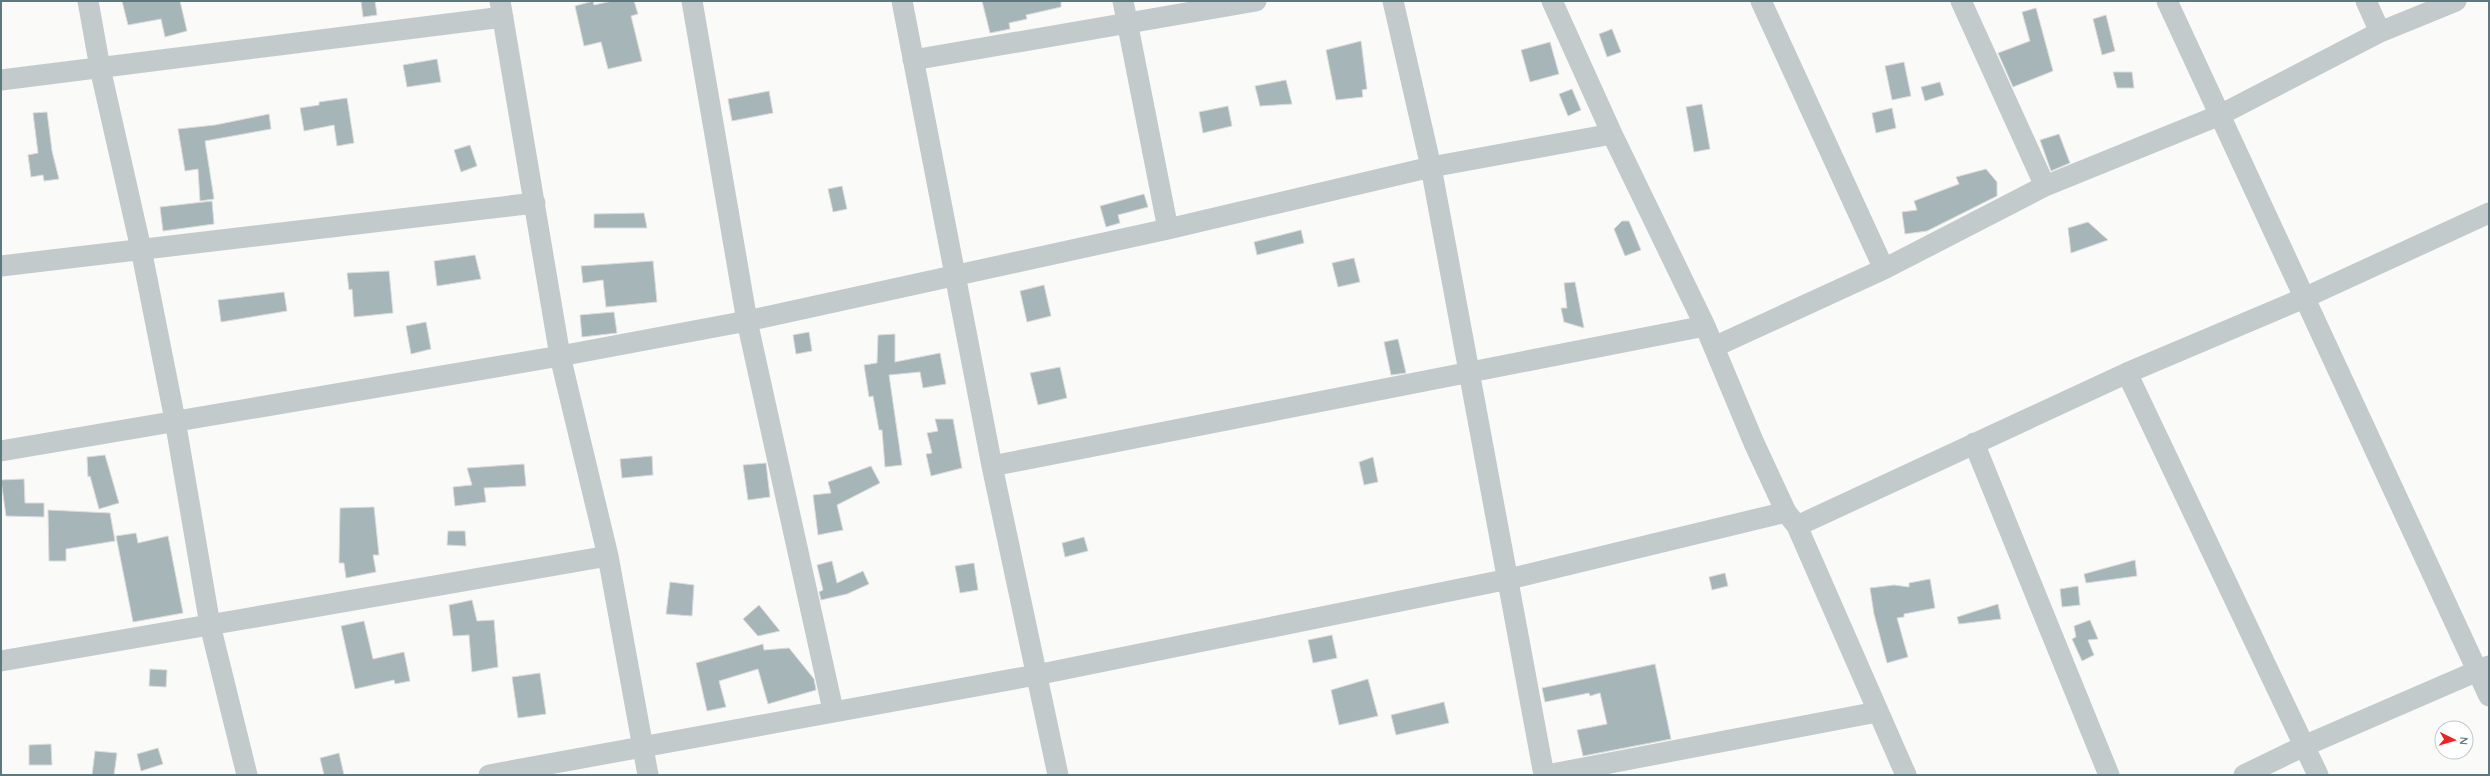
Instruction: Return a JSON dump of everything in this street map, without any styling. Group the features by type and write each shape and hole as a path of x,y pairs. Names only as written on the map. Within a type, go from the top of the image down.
{"street":[{"path":"88,1 100,68 141,249 175,420 210,625 247,775"},
{"path":"692,1 747,321 833,710"},
{"path":"902,1 992,466 1058,775"},
{"path":"1123,1 1168,229"},
{"path":"913,60 1256,1"},
{"path":"1393,1 1431,167 1545,775 1877,712"},
{"path":"1552,1 1612,134 1706,326 1754,443 1792,519 1906,775"},
{"path":"1761,1 1884,269"},
{"path":"1961,1 2045,186"},
{"path":"2167,1 2304,298 2483,669 2489,696"},
{"path":"2366,1 2380,32"},
{"path":"1714,347 1884,269 2045,186 2220,115 2380,32 2456,1"},
{"path":"1,80 100,68 502,9 560,356 608,556 648,775"},
{"path":"1,451 175,420 560,356 747,321 1168,229 1431,167 1612,134"},
{"path":"1,266 535,202"},
{"path":"489,775 833,710 1036,675 1509,580 1792,519 1974,443 2127,373 2304,298 2489,213"},
{"path":"992,466 1706,326"},
{"path":"2127,373 2318,775"},
{"path":"1974,443 2109,775"},
{"path":"1,661 608,556"},
{"path":"2244,775 2304,746 2483,669"}],"building":[{"path":"122,1 180,1 187,31 165,37 161,19 128,25"},
{"path":"361,1 375,1 377,15 363,17"},
{"path":"593,1 594,5 612,1 634,1 638,14 631,16 642,61 608,69 601,42 584,46 575,6"},
{"path":"982,1 1061,1 1061,7 1026,15 1027,19 1009,23 1010,29 990,33"},
{"path":"2036,8 2053,71 2013,87 1998,53 2030,41 2022,12"},
{"path":"2106,15 2115,51 2102,55 2093,19"},
{"path":"1612,29 1621,52 1607,57 1599,34"},
{"path":"1361,41 1367,89 1362,90 1363,97 1336,100 1326,50"},
{"path":"1550,42 1559,74 1530,82 1521,50"},
{"path":"437,59 441,82 407,87 403,65"},
{"path":"1904,62 1911,96 1892,100 1885,66"},
{"path":"2113,72 2132,72 2134,88 2117,88"},
{"path":"1286,80 1292,104 1260,106 1255,86"},
{"path":"1940,82 1944,95 1925,101 1921,87"},
{"path":"1572,89 1581,110 1568,116 1559,94"},
{"path":"769,91 773,113 732,121 728,99"},
{"path":"347,98 354,143 337,146 334,125 304,131 300,108 319,105 319,102"},
{"path":"1702,104 1710,149 1694,152 1686,107"},
{"path":"1228,106 1232,126 1203,133 1199,112"},
{"path":"1892,108 1896,128 1876,133 1872,113"},
{"path":"47,112 52,151 59,179 44,181 43,175 31,177 28,155 38,153 33,113"},
{"path":"269,114 271,129 205,141 214,199 200,201 198,169 185,171 178,129 215,125"},
{"path":"2059,134 2070,163 2051,171 2040,140"},
{"path":"470,145 477,166 461,172 454,150"},
{"path":"1986,169 1997,182 1997,196 1927,231 1905,234 1902,212 1917,210 1914,201 1959,184 1956,177"},
{"path":"842,186 847,209 833,212 828,189"},
{"path":"1144,194 1148,207 1118,215 1120,223 1106,227 1100,206"},
{"path":"212,201 214,224 163,231 160,207"},
{"path":"644,213 647,228 594,228 594,214"},
{"path":"1622,221 1629,221 1641,250 1625,256 1614,229"},
{"path":"2088,222 2108,240 2071,253 2068,228"},
{"path":"1301,230 1304,243 1257,255 1254,242"},
{"path":"475,255 481,279 437,286 434,261"},
{"path":"1354,258 1360,282 1338,287 1332,263"},
{"path":"653,261 657,302 606,307 603,280 583,283 581,266"},
{"path":"389,271 393,313 354,317 352,289 349,290 347,273"},
{"path":"1575,282 1584,328 1564,322 1561,308 1567,308 1564,283"},
{"path":"1044,285 1051,316 1027,322 1020,291"},
{"path":"284,292 287,311 221,322 218,300"},
{"path":"614,312 617,333 582,337 580,315"},
{"path":"426,322 431,349 411,354 406,326"},
{"path":"809,332 812,351 796,354 793,335"},
{"path":"895,334 895,362 940,353 946,384 923,388 920,372 889,375 902,465 885,467 882,430 879,430 873,396 869,397 864,365 877,363 878,335"},
{"path":"1398,339 1406,373 1391,375 1384,342"},
{"path":"1060,367 1067,398 1038,405 1030,373"},
{"path":"935,419 953,419 962,468 931,476 926,454 932,453 927,433 938,431"},
{"path":"105,455 119,503 99,509 90,476 88,477 87,457"},
{"path":"652,456 653,475 622,478 620,459"},
{"path":"1373,457 1378,482 1364,485 1359,462"},
{"path":"766,463 770,497 748,500 743,465"},
{"path":"524,464 526,486 484,488 486,502 455,506 453,487 472,485 467,468"},
{"path":"871,466 880,483 837,505 843,530 818,535 813,495 831,493 828,482"},
{"path":"24,479 25,503 44,503 44,517 6,516 1,480"},
{"path":"374,507 379,555 373,555 376,572 346,578 344,563 339,563 340,508"},
{"path":"48,510 110,513 115,541 66,549 66,561 49,561"},
{"path":"448,531 465,531 466,546 447,545"},
{"path":"136,533 138,543 168,536 183,613 133,622 116,536"},
{"path":"1084,537 1088,551 1065,557 1062,543"},
{"path":"2135,560 2137,576 2086,583 2084,574"},
{"path":"832,561 837,583 863,571 869,584 847,594 821,600 819,592 823,590 817,565"},
{"path":"974,563 978,590 960,593 955,566"},
{"path":"1725,573 1728,586 1712,590 1709,577"},
{"path":"1930,579 1935,608 1904,614 1904,617 1897,618 1908,657 1887,663 1874,614 1870,588 1894,585 1909,587 1909,583"},
{"path":"670,582 694,585 692,616 666,614"},
{"path":"2078,586 2080,605 2062,607 2060,589"},
{"path":"472,600 477,621 494,620 498,667 472,672 469,635 453,636 449,605"},
{"path":"1998,604 2001,619 1959,624 1957,617"},
{"path":"759,605 780,631 758,636 743,619"},
{"path":"2090,620 2098,639 2088,640 2094,655 2082,661 2072,639 2076,637 2074,626"},
{"path":"364,621 373,659 404,652 410,681 395,684 394,680 355,689 341,626"},
{"path":"1332,635 1337,658 1313,663 1308,640"},
{"path":"763,644 764,650 789,648 814,679 816,690 768,704 758,669 719,681 726,707 707,711 696,663"},
{"path":"1655,664 1671,739 1583,756 1577,730 1607,724 1600,693 1590,696 1589,693 1545,702 1542,688"},
{"path":"150,669 167,670 166,687 149,686"},
{"path":"540,673 546,714 518,718 512,677"},
{"path":"1368,679 1378,716 1339,725 1331,690"},
{"path":"1444,702 1449,723 1396,735 1391,715"},
{"path":"51,744 52,765 29,765 29,745"},
{"path":"158,748 163,764 141,771 137,754"},
{"path":"95,751 117,753 114,775 92,775"},
{"path":"339,753 344,775 324,775 320,758"}]}
